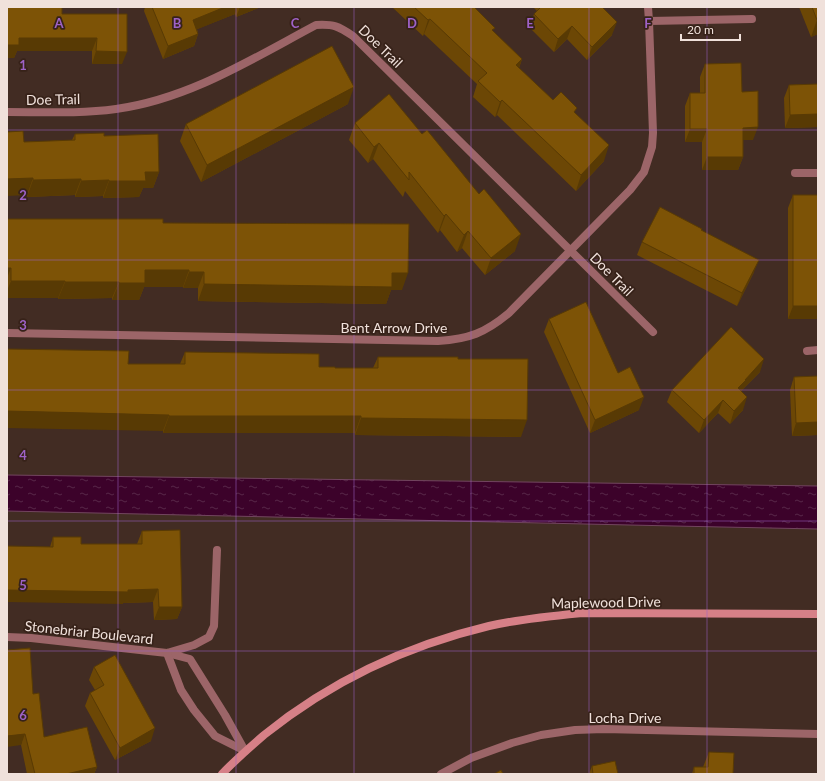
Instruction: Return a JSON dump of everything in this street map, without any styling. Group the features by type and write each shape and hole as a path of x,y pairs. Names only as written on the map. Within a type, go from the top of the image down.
{"street":[{"name":"Bent Arrow Drive","path":"7,333 430,341 454,340 469,337 484,331 497,323 509,312 630,190 644,172 652,147 653,134 648,7"},
{"path":"649,21 752,19"},
{"name":"Doe Trail","path":"7,112 71,113 116,109 147,103 176,95 218,77 316,25 330,24 342,28 353,36 652,332"},
{"path":"795,173 818,173"},
{"path":"807,351 818,350"},
{"path":"167,652 194,645 209,637 214,626 217,550"},
{"name":"Maplewood Drive","path":"222,774 245,752 287,717 334,687 377,664 436,640 490,626 545,616 582,613 818,614"},
{"name":"Stonebriar Boulevard","path":"7,637 31,638 167,652 190,659 225,715 245,752"},
{"name":"Stonebriar Boulevard","path":"167,652 182,690 194,710 215,736 245,752"},
{"name":"Locha Drive","path":"441,774 471,758 512,743 541,735 575,730 604,729 818,734"}],"water":[{"path":"7,475 818,486 818,529 7,511"}],"building":[{"path":"7,7 62,7 62,14 127,14 127,52 96,51 97,38 19,38 19,45 7,45"},
{"path":"152,7 225,7 193,20 198,34 168,46"},
{"path":"414,7 474,7 495,28 492,30 522,59 516,65 553,100 561,92 577,108 574,112 609,145 581,175 502,100 500,102 478,81 487,73 430,19 428,20"},
{"path":"541,7 602,7 617,22 592,47 572,26 558,39 534,14"},
{"path":"812,7 818,7 818,20 817,20"},
{"path":"332,46 354,87 207,165 186,124"},
{"path":"741,63 742,92 758,91 758,127 743,128 743,157 707,157 707,129 690,129 690,93 705,93 705,64"},
{"path":"818,84 818,114 790,115 789,85"},
{"path":"389,94 422,134 427,130 479,194 484,189 521,234 491,258 468,231 464,235 446,214 444,216 409,172 409,180 379,143 374,147 355,123"},
{"path":"23,131 24,142 75,140 75,134 104,133 104,136 158,134 159,172 145,172 146,181 81,181 81,179 33,180 33,178 7,179 7,132"},
{"path":"793,195 818,195 818,306 793,306"},
{"path":"660,207 759,260 742,293 642,242"},
{"path":"7,219 163,219 163,223 409,224 408,273 392,273 392,287 204,284 204,272 189,272 189,270 145,270 145,283 11,281 11,268 7,268"},
{"path":"586,302 618,373 630,367 644,397 595,420 549,319"},
{"path":"731,327 764,359 738,388 747,397 734,411 723,400 704,420 672,390"},
{"path":"7,349 129,351 128,364 185,364 185,352 319,354 319,367 335,368 378,368 378,357 528,359 527,420 361,418 361,416 169,416 7,411"},
{"path":"818,376 818,422 796,423 794,377"},
{"path":"180,530 182,607 159,607 158,589 128,590 128,592 7,590 7,546 53,547 53,537 81,537 81,544 142,544 142,531"},
{"path":"30,648 33,694 39,693 44,737 87,727 97,767 66,774 35,774 25,734 7,736 7,650"},
{"path":"115,655 155,728 120,748 90,693 104,685 94,667"},
{"path":"709,752 734,753 733,774 694,774 694,767 708,767"},
{"path":"615,761 618,774 593,774 592,766"},
{"path":"501,770 503,774 494,774"}]}
